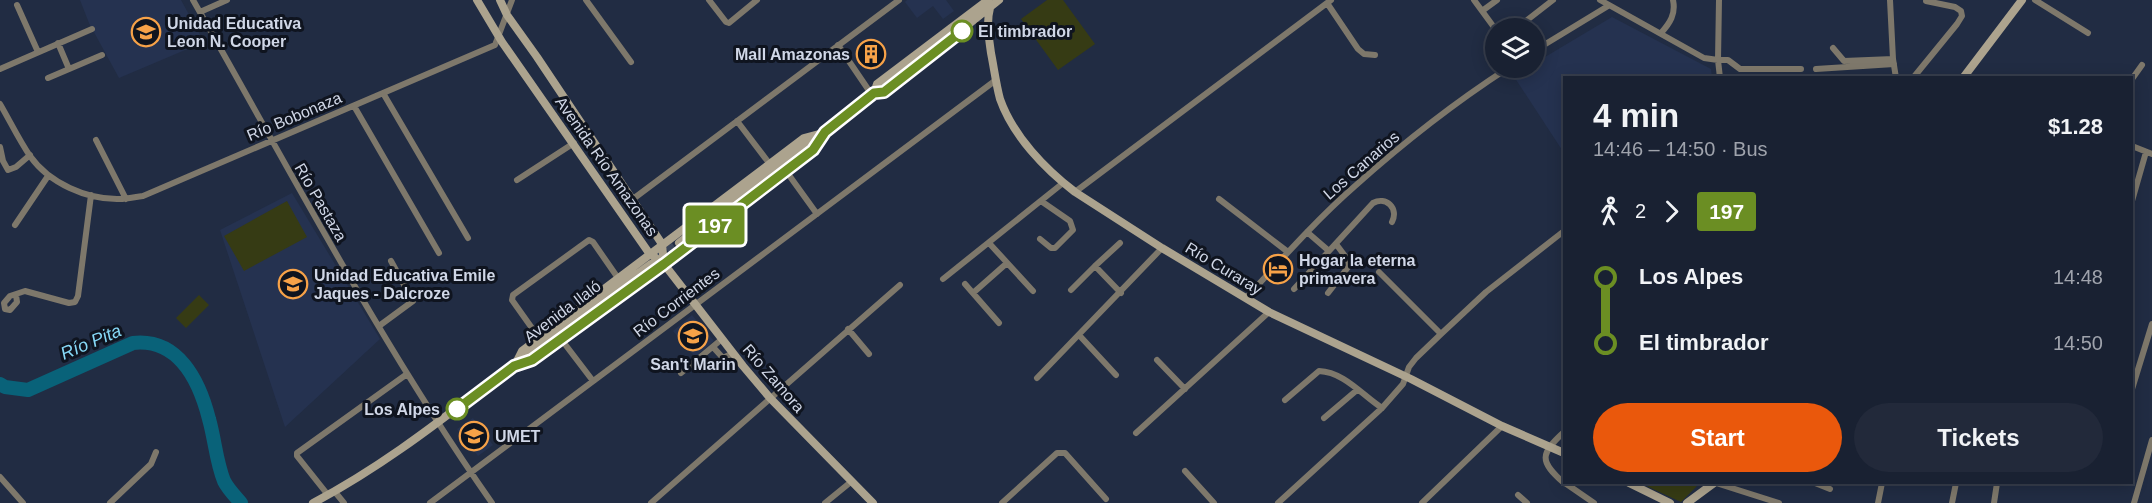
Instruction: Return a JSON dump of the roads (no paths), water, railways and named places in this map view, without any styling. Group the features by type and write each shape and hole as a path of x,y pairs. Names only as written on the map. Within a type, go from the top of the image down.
{"street":[{"name":"Río Pastaza","path":"194,0 270,140 407,374 437,423 492,503"},
{"path":"200,12 227,0"},
{"name":"Avenida Río Amazonas","path":"477,0 499,37 649,253 664,264"},
{"name":"Avenida Río Amazonas","path":"500,0 507,15 662,244 664,264"},
{"path":"499,37 512,0"},
{"path":"586,0 631,62"},
{"path":"709,0 729,23 758,0"},
{"path":"633,199 898,0"},
{"path":"679,243 873,94 884,92 990,2 999,0"},
{"path":"1474,0 1487,18"},
{"path":"1482,11 1497,0"},
{"path":"1530,18 1553,0"},
{"path":"1600,0 1704,58 1728,60 1740,69 1801,69"},
{"path":"1661,33 1673,15 1675,9 1673,0"},
{"path":"1719,0 1720,76"},
{"path":"1890,0 1896,76"},
{"path":"1965,76 2022,0"},
{"path":"2035,0 2088,33"},
{"name":"Río Curaray","path":"990,2 987,17 988,32 1000,99 1011,123 1032,151 1063,183 1162,248 1269,312 1405,376 1502,426 1563,453"},
{"path":"1075,192 1329,2 1358,49 1364,54 1375,55"},
{"path":"1915,76 1962,16 1961,11 1955,7 1926,2"},
{"path":"17,5 38,52"},
{"path":"1545,44 1608,6"},
{"path":"0,69 92,29"},
{"name":"Río Bobonaza","path":"48,176 91,195 119,200 143,196 495,45 499,37"},
{"path":"58,43 69,69"},
{"path":"838,45 873,94"},
{"path":"1833,48 1844,61 1893,61"},
{"path":"48,78 102,55"},
{"path":"1816,69 1893,61"},
{"path":"2133,78 2142,65"},
{"name":"Los Canarios","path":"1246,298 1307,232 1355,186 1424,128 1493,78"},
{"name":"Río Corrientes","path":"430,503 996,80"},
{"path":"383,93 468,238"},
{"path":"0,104 30,155 48,176 15,225"},
{"path":"354,106 439,253"},
{"path":"737,121 770,163"},
{"path":"514,366 522,351 649,253 804,138 825,132"},
{"path":"514,366 532,360 664,264 813,150 825,132"},
{"path":"96,140 126,199"},
{"path":"517,180 574,142"},
{"path":"2133,146 2149,153 2133,198"},
{"path":"0,147 8,170 16,167 30,155"},
{"path":"786,171 817,213"},
{"path":"943,279 1063,183"},
{"path":"16,295 25,291 69,303 75,302 78,296 91,195"},
{"path":"1219,199 1288,252"},
{"path":"1294,289 1372,203 1384,200 1389,204 1394,211 1392,222"},
{"path":"1040,239 1052,248 1056,248 1073,230 1070,221 1041,201"},
{"path":"1307,232 1329,251"},
{"path":"1278,503 1382,408 1403,384 1416,358 1485,292 1563,232"},
{"path":"539,338 512,298 530,282 589,240 593,242 618,278"},
{"path":"989,243 1033,291"},
{"path":"1071,290 1120,243"},
{"path":"1328,293 1349,266 1348,260 1336,244"},
{"path":"1037,378 1162,248"},
{"path":"379,326 413,301 391,261"},
{"path":"973,292 1007,262"},
{"name":"Avenida Ilaló","path":"313,503 331,494 437,423 651,264"},
{"name":"Río Zamora","path":"664,264 770,398 873,503"},
{"path":"1095,266 1120,293"},
{"path":"1379,272 1441,334"},
{"path":"965,284 999,323"},
{"path":"651,503 900,285"},
{"path":"1136,433 1269,312"},
{"path":"2133,385 2152,324"},
{"path":"848,329 869,354"},
{"path":"1079,335 1116,375"},
{"path":"561,339 593,381"},
{"path":"681,373 722,339"},
{"path":"712,347 723,358 733,353"},
{"path":"1157,360 1185,388"},
{"path":"1286,400 1319,371 1338,375 1382,408"},
{"path":"344,503 331,494 297,456 297,453 407,374"},
{"path":"1324,418 1358,390"},
{"path":"1422,503 1502,426"},
{"path":"1563,433 1549,446 1546,457 1546,463 1563,481"},
{"path":"2134,503 2152,440"},
{"path":"110,503 151,464 156,452"},
{"path":"1002,503 1057,453 1061,452 1065,453 1106,499"},
{"path":"1185,471 1214,503"},
{"path":"0,477 23,503"},
{"path":"825,503 852,481"},
{"path":"1566,484 1594,503"},
{"path":"1631,484 1670,503"},
{"path":"1687,503 1714,484"},
{"path":"1718,484 1779,503"},
{"path":"1818,484 1830,489"},
{"path":"1878,503 1882,484"},
{"path":"1952,503 1956,484"},
{"path":"1994,503 1997,484"},
{"path":"1518,495 1527,503"}],"waterway":[{"name":"Río Pita","path":"0,384 5,387 28,390 133,343 149,343 162,347 184,364 192,376 205,404 224,481 241,503"}],"tunnel":[{"path":"658,258 679,243"}],"place":[{"name":"El timbrador","path":"962,31"},
{"name":"Unidad Educativa Leon N. Cooper","path":"146,32"},
{"name":"Mall Amazonas","path":"871,54"},
{"name":"Hogar la eterna primavera","path":"1278,269"},
{"name":"Unidad Educativa Emile Jaques - Dalcroze","path":"293,284"},
{"name":"San't Marin","path":"693,336"},
{"name":"Los Alpes","path":"457,409"},
{"name":"UMET","path":"474,436"}]}
